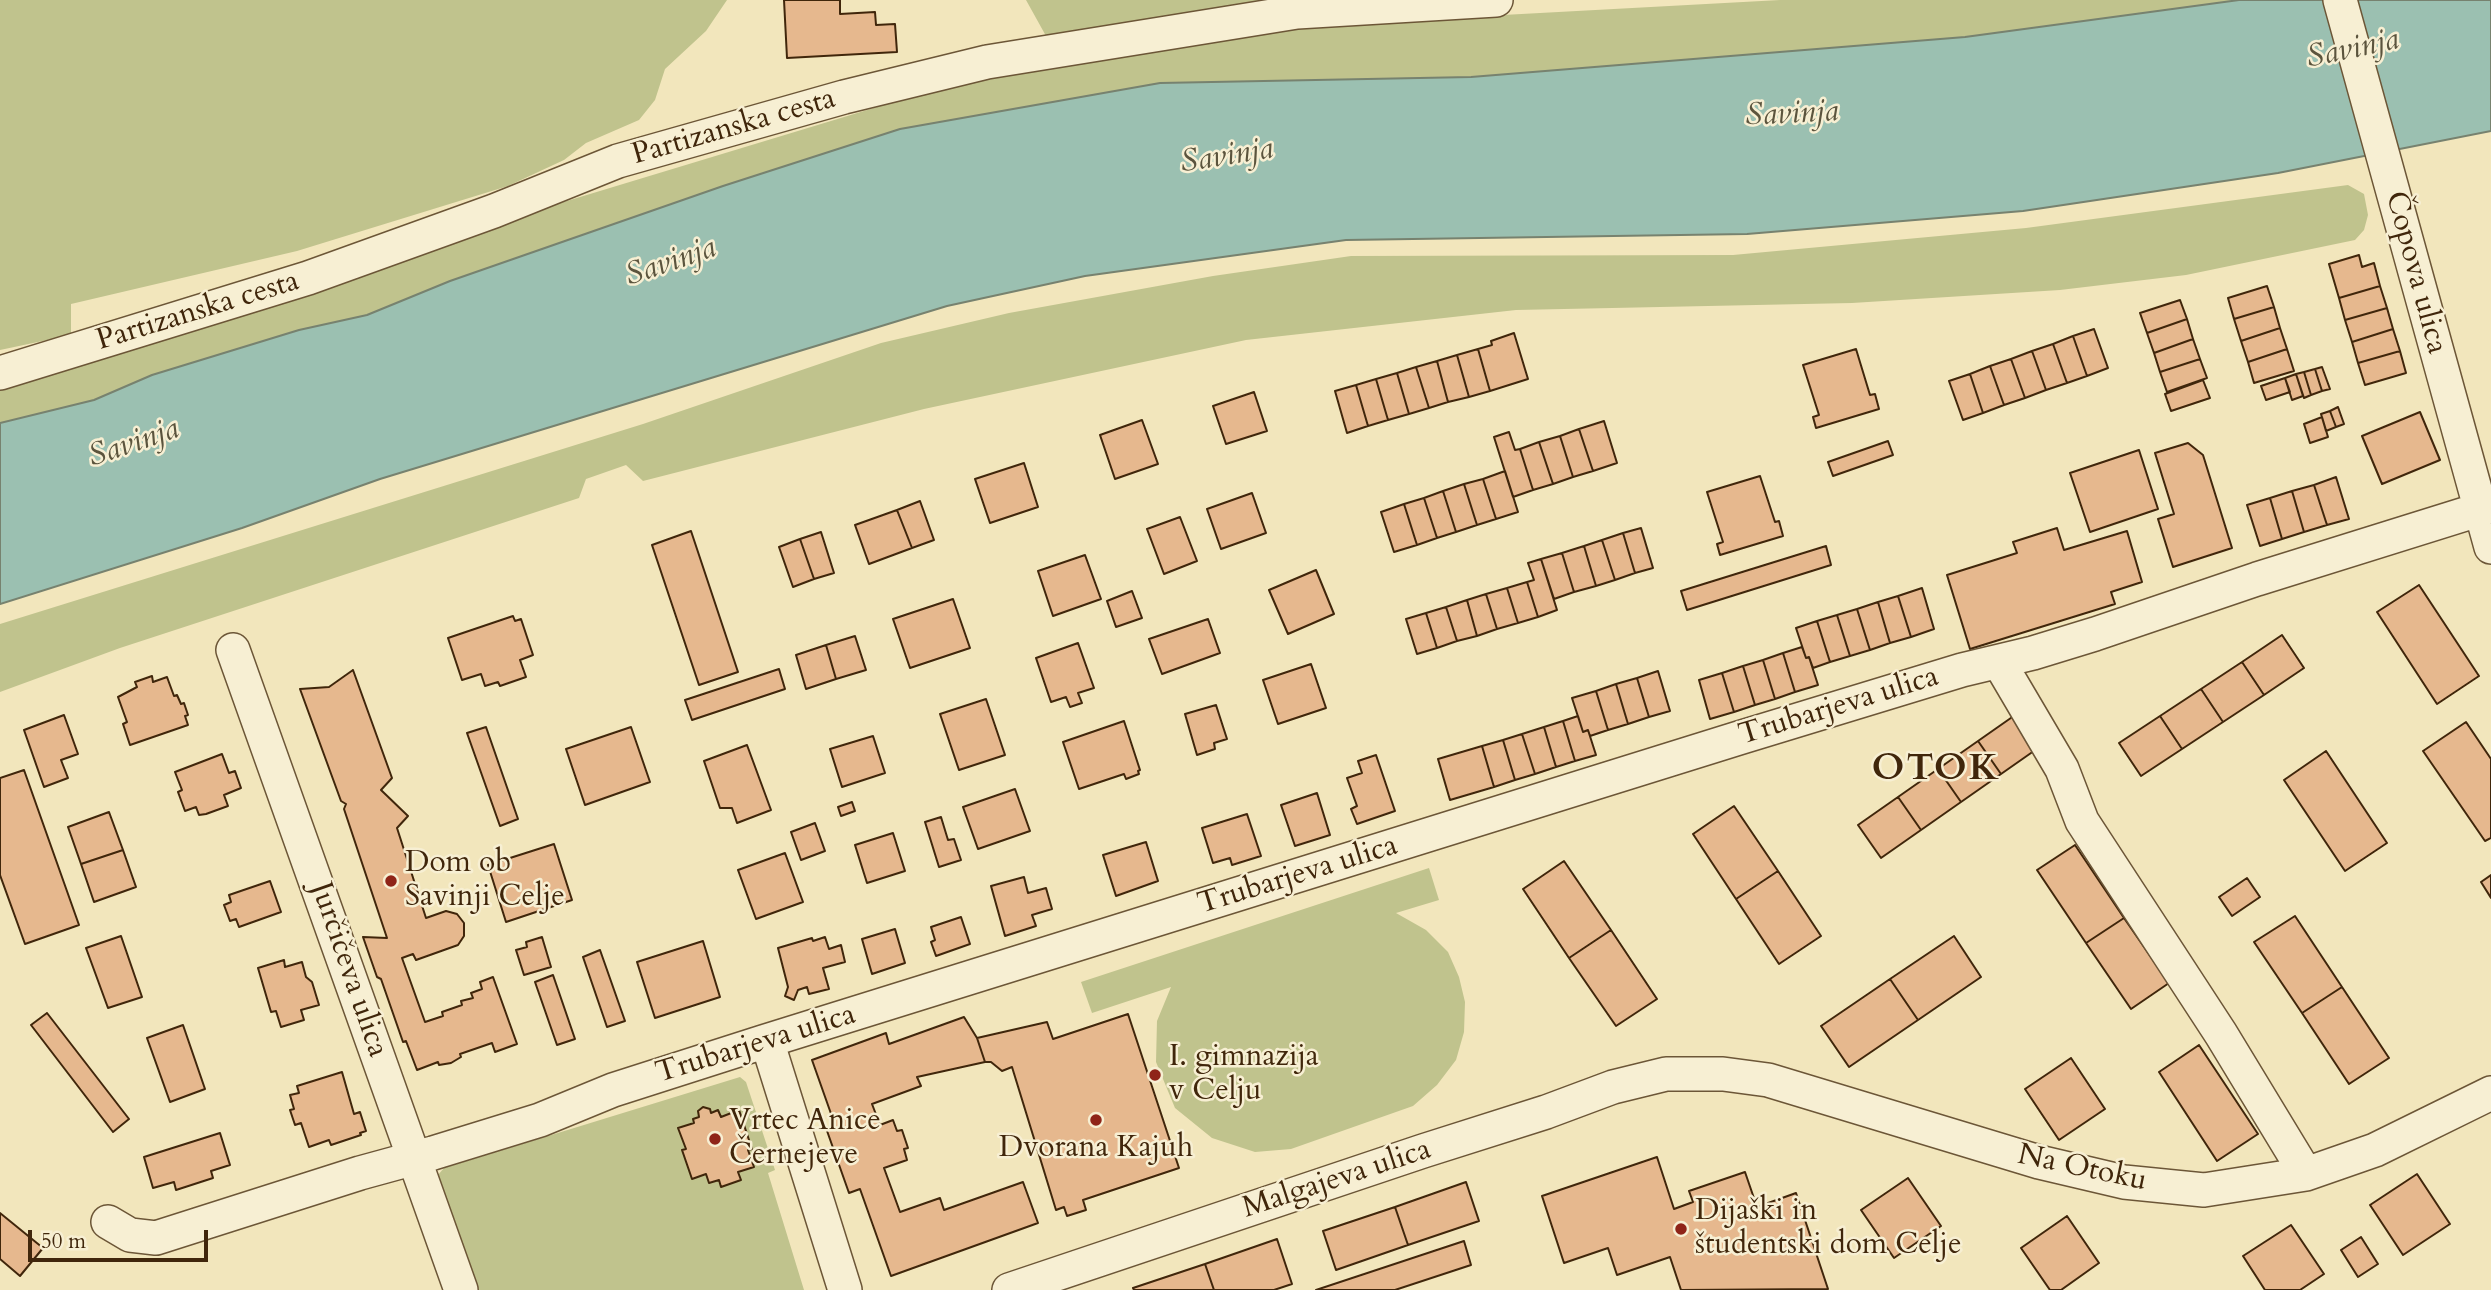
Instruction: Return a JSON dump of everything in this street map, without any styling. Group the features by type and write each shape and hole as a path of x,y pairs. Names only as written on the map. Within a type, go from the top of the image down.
{"street":[{"name":"Partizanska cesta","path":"0,373 308,278 494,211 618,161 844,97 987,62 1297,12 1496,0"},
{"name":"Čopova ulica","path":"2340,0 2485,507 2491,547"},
{"name":"Trubarjeva ulica","path":"108,1222 130,1235 156,1238 261,1203 540,1120 613,1090 768,1041 1755,733 1962,670 2095,634 2257,579 2485,507"},
{"name":"Jurčičeva ulica","path":"233,650 461,1290"},
{"path":"1999,662 2062,769 2082,821 2221,1034 2305,1174"},
{"path":"768,1041 845,1290"},
{"name":"Na Otoku","path":"1666,1074 1723,1074 1768,1080 2039,1162 2124,1182 2204,1190 2305,1174 2375,1150 2491,1093"},
{"name":"Malgajeva ulica","path":"1009,1290 1546,1112 1613,1087 1666,1074"}],"green space":[{"path":"0,0 727,0 706,31 665,69 655,100 639,120 586,143 564,160 508,186 297,251 71,304 71,335 0,350"},
{"path":"1026,0 1278,0 1046,36"},
{"path":"1780,0 2239,0 1965,37 1471,77 1160,83 900,129 723,186 450,281 367,315 299,330 152,375 94,400 0,423 0,383 336,286 557,204 887,104 1045,65 1300,26"},
{"path":"2348,185 2364,194 2368,215 2364,230 2355,240 2186,275 2060,290 1852,303 1516,310 1246,340 924,409 643,481 626,465 586,479 579,498 120,648 0,692 0,624 643,424 881,343 1009,313 1213,276 1351,256 1733,255 2026,228"},
{"path":"1429,868 1439,900 1396,913 1426,930 1448,952 1459,977 1465,1002 1464,1032 1456,1060 1437,1085 1413,1106 1291,1149 1255,1152 1212,1138 1175,1108 1156,1062 1157,1021 1171,987 1092,1013 1081,982"},
{"path":"740,1077 746,1082 775,1170 768,1173 804,1290 479,1290 438,1175 444,1168"}],"water":[{"name":"Savinja","path":"2239,0 2491,0 2491,131 2278,173 2023,211 1747,234 1346,240 1085,276 947,306 380,479 242,528 0,604 0,423 94,400 152,375 299,330 367,315 450,281 723,186 900,129 1160,83 1471,77 1965,37"}],"building":[{"path":"784,0 840,0 840,14 875,12 876,25 895,24 897,52 787,58"},
{"path":"2359,255 2362,267 2374,263 2380,286 2339,298 2329,264"},
{"path":"2267,286 2274,307 2234,319 2228,298"},
{"path":"2380,286 2387,308 2345,320 2339,298"},
{"path":"2180,300 2187,319 2147,333 2140,313"},
{"path":"2274,307 2280,328 2241,341 2234,319"},
{"path":"2387,308 2393,329 2352,342 2345,320"},
{"path":"2187,319 2193,339 2154,353 2147,333"},
{"path":"2280,328 2287,349 2248,362 2241,341"},
{"path":"2094,329 2108,368 2087,376 2073,336"},
{"path":"2393,329 2400,351 2358,363 2352,342"},
{"path":"1514,333 1528,379 1490,391 1478,349"},
{"path":"2073,336 2087,376 2067,383 2053,344"},
{"path":"2193,339 2200,359 2160,372 2154,353"},
{"path":"2053,344 2067,383 2046,390 2032,351"},
{"path":"1478,349 1490,391 1469,397 1457,355"},
{"path":"1856,349 1870,395 1875,394 1879,409 1816,428 1813,417 1819,415 1803,365"},
{"path":"2287,349 2294,371 2254,383 2248,362"},
{"path":"2032,351 2046,390 2025,398 2011,359"},
{"path":"2400,351 2406,373 2365,385 2358,363"},
{"path":"1457,355 1469,397 1448,402 1437,361"},
{"path":"2011,359 2025,398 2004,405 1990,366"},
{"path":"2200,359 2207,378 2167,392 2160,372"},
{"path":"1437,361 1448,402 1429,408 1416,367"},
{"path":"1990,366 2004,405 1983,413 1970,374"},
{"path":"1416,367 1429,408 1409,414 1397,373"},
{"path":"2322,367 2330,389 2322,391 2315,369"},
{"path":"2315,369 2322,391 2311,395 2304,372"},
{"path":"2304,372 2311,395 2304,398 2296,374"},
{"path":"1397,373 1409,414 1388,420 1376,379"},
{"path":"1970,374 1983,413 1963,420 1949,381"},
{"path":"2296,374 2303,396 2292,400 2285,378"},
{"path":"2285,378 2290,392 2266,400 2261,386"},
{"path":"1376,379 1388,420 1368,426 1356,385"},
{"path":"2203,380 2210,398 2171,411 2165,394"},
{"path":"1356,385 1368,426 1347,433 1335,391"},
{"path":"1254,392 1267,431 1226,444 1213,406"},
{"path":"2338,407 2344,424 2336,427 2330,411"},
{"path":"2330,411 2336,427 2326,431 2321,414"},
{"path":"2420,412 2440,460 2382,484 2362,436"},
{"path":"2322,417 2328,437 2310,443 2304,424"},
{"path":"1142,420 1158,464 1115,479 1100,435"},
{"path":"1604,421 1617,463 1593,471 1579,429"},
{"path":"1579,429 1593,471 1573,477 1560,436"},
{"path":"1509,432 1515,450 1520,449 1533,490 1513,497 1494,437"},
{"path":"1560,436 1573,477 1553,484 1539,442"},
{"path":"1888,441 1893,455 1833,476 1828,462"},
{"path":"1539,442 1553,484 1533,490 1520,449"},
{"path":"2188,443 2203,455 2232,548 2173,567 2158,519 2174,514 2155,453"},
{"path":"2139,450 2158,509 2090,532 2070,473"},
{"path":"1024,463 1038,507 990,523 975,479"},
{"path":"1505,471 1518,512 1496,519 1483,479"},
{"path":"1760,476 1775,522 1779,521 1783,536 1720,555 1717,544 1723,542 1707,492"},
{"path":"2336,477 2349,519 2327,525 2314,485"},
{"path":"1483,479 1496,519 1477,525 1464,484"},
{"path":"1464,484 1477,525 1456,532 1443,491"},
{"path":"2314,485 2327,525 2304,532 2292,491"},
{"path":"1443,491 1456,532 1437,538 1424,498"},
{"path":"2292,491 2304,532 2282,539 2270,498"},
{"path":"1252,493 1266,533 1221,549 1207,509"},
{"path":"1424,498 1437,538 1417,545 1404,504"},
{"path":"2270,498 2282,539 2260,546 2247,505"},
{"path":"920,501 934,540 912,548 897,510"},
{"path":"1404,504 1417,545 1394,552 1381,512"},
{"path":"897,510 912,548 869,564 855,525"},
{"path":"1180,517 1197,561 1164,574 1147,529"},
{"path":"1641,528 1653,568 1635,573 1623,533"},
{"path":"2057,528 2064,550 2127,531 2142,582 2111,592 2115,604 1970,649 1947,575 2017,553 2013,542"},
{"path":"691,531 738,672 699,685 652,545"},
{"path":"821,532 834,573 814,579 800,539"},
{"path":"1623,533 1635,573 1615,580 1602,540"},
{"path":"800,539 814,579 793,587 779,547"},
{"path":"1602,540 1615,580 1596,586 1584,546"},
{"path":"1584,546 1596,586 1574,592 1562,553"},
{"path":"1826,546 1831,565 1687,610 1681,591"},
{"path":"1562,553 1574,592 1554,599 1541,559"},
{"path":"1085,555 1101,599 1053,616 1038,571"},
{"path":"1541,559 1557,610 1538,617 1527,582 1534,580 1528,563"},
{"path":"1316,570 1334,614 1288,634 1269,590"},
{"path":"1527,582 1538,617 1518,623 1507,588"},
{"path":"2419,585 2479,676 2437,704 2377,612"},
{"path":"1507,588 1518,623 1497,629 1486,594"},
{"path":"1922,588 1934,629 1911,637 1898,596"},
{"path":"1132,591 1142,618 1116,627 1107,601"},
{"path":"1486,594 1497,629 1477,636 1467,600"},
{"path":"1898,596 1911,637 1890,643 1878,602"},
{"path":"953,599 970,648 910,668 893,619"},
{"path":"1467,600 1477,636 1457,641 1446,607"},
{"path":"1878,602 1890,643 1870,650 1857,609"},
{"path":"1446,607 1457,641 1437,648 1426,613"},
{"path":"1857,609 1870,650 1850,656 1837,615"},
{"path":"1426,613 1437,648 1417,654 1406,619"},
{"path":"1837,615 1850,656 1830,662 1817,621"},
{"path":"513,616 515,621 521,619 533,655 520,660 526,677 500,686 498,682 485,686 481,674 462,680 448,638"},
{"path":"1208,619 1220,653 1162,674 1149,639"},
{"path":"1817,621 1830,662 1813,668 1809,657 1806,658 1796,628"},
{"path":"2282,635 2304,668 2264,695 2242,662"},
{"path":"855,636 866,670 836,679 826,645"},
{"path":"1078,643 1094,688 1078,693 1082,703 1070,707 1066,697 1051,702 1036,658"},
{"path":"826,645 836,679 806,689 796,655"},
{"path":"1802,647 1806,658 1809,657 1818,685 1795,692 1783,653"},
{"path":"1783,653 1795,692 1775,699 1763,660"},
{"path":"1763,660 1775,699 1755,705 1743,666"},
{"path":"2242,662 2264,695 2223,722 2201,689"},
{"path":"1311,664 1326,708 1278,724 1263,680"},
{"path":"1743,666 1755,705 1734,712 1722,673"},
{"path":"779,669 785,689 692,720 685,700"},
{"name":"Dom ob Savinji Celje","path":"353,670 392,778 381,790 408,816 397,828 426,918 446,911 457,914 464,923 464,936 458,945 416,960 413,954 402,958 425,1022 462,1005 461,1001 473,998 471,993 482,989 480,982 493,977 517,1044 495,1052 492,1043 460,1054 461,1057 451,1063 439,1065 438,1062 417,1070 406,1041 403,1042 363,937 387,938 344,809 346,804 341,801 300,689 329,687"},
{"path":"1658,671 1670,711 1649,717 1637,678"},
{"path":"1722,673 1734,712 1710,719 1699,680"},
{"path":"152,676 153,682 167,677 174,696 177,695 181,704 184,703 188,725 130,745 123,724 127,722 118,697 137,687 135,682"},
{"path":"1637,678 1649,717 1628,724 1616,684"},
{"path":"1616,684 1628,724 1608,730 1596,691"},
{"path":"2201,689 2223,722 2182,749 2160,716"},
{"path":"1596,691 1608,730 1590,736 1588,730 1583,732 1572,698"},
{"path":"986,699 1005,755 959,770 940,714"},
{"path":"1216,705 1227,739 1214,743 1215,749 1197,755 1185,714"},
{"path":"2018,713 2041,746 2001,774 1978,741"},
{"path":"64,715 78,754 61,760 68,778 44,787 24,730"},
{"path":"1578,716 1583,732 1588,730 1596,755 1575,761 1563,721"},
{"path":"2160,716 2182,749 2141,776 2119,743"},
{"path":"1124,721 1139,774 1126,779 1124,774 1079,789 1063,742"},
{"path":"1563,721 1575,761 1556,767 1544,727"},
{"path":"2466,722 2491,759 2491,838 2485,841 2423,751"},
{"path":"486,727 518,819 500,826 467,733"},
{"path":"631,727 650,782 585,805 566,749"},
{"path":"1544,727 1556,767 1535,774 1522,734"},
{"path":"1522,734 1535,774 1515,780 1503,740"},
{"path":"873,736 885,773 842,787 830,749"},
{"path":"1503,740 1515,780 1494,787 1482,746"},
{"path":"1978,741 2001,774 1961,802 1938,769"},
{"path":"747,745 771,810 737,823 732,808 720,808 704,761"},
{"path":"1482,746 1494,787 1450,800 1438,759"},
{"path":"2326,751 2387,843 2345,871 2284,780"},
{"path":"222,754 229,773 235,771 241,788 224,795 228,806 199,815 196,807 185,811 178,792 182,790 175,772"},
{"path":"1376,755 1395,811 1357,824 1351,809 1357,806 1347,778 1362,773 1358,761"},
{"path":"1938,769 1961,802 1921,830 1898,797"},
{"path":"24,770 79,925 25,944 0,875 0,778"},
{"path":"1015,789 1030,831 978,849 963,807"},
{"path":"1317,793 1330,835 1295,846 1281,805"},
{"path":"1898,797 1921,830 1881,858 1858,825"},
{"path":"852,802 855,811 841,816 838,807"},
{"path":"1734,806 1778,871 1736,899 1693,834"},
{"path":"109,812 123,850 81,864 68,827"},
{"path":"1247,814 1261,856 1232,865 1230,858 1213,863 1202,828"},
{"path":"941,817 948,840 954,839 961,860 939,867 925,822"},
{"path":"815,823 825,851 801,860 791,832"},
{"path":"893,833 905,871 867,883 855,845"},
{"path":"1146,842 1158,881 1116,896 1103,855"},
{"path":"554,844 572,900 506,922 488,865"},
{"path":"2075,845 2124,918 2086,943 2037,870"},
{"path":"123,850 136,887 94,902 81,864"},
{"path":"785,853 803,902 756,919 738,870"},
{"path":"1564,861 1611,930 1569,958 1523,889"},
{"path":"1778,871 1821,936 1779,964 1736,899"},
{"path":"2491,875 2491,898 2481,882"},
{"path":"1024,877 1028,893 1046,888 1052,909 1032,915 1036,926 1005,936 991,886"},
{"path":"2247,878 2260,897 2232,916 2219,897"},
{"path":"270,881 281,912 239,927 236,919 230,921 224,905 231,902 229,895"},
{"path":"2295,916 2342,987 2302,1013 2254,942"},
{"path":"961,917 970,944 936,956 931,942 935,940 931,927"},
{"path":"2124,918 2169,983 2131,1009 2086,943"},
{"path":"895,929 905,963 872,974 862,939"},
{"path":"1611,930 1657,999 1616,1026 1569,958"},
{"path":"121,936 142,997 108,1008 86,948"},
{"path":"1954,936 1981,977 1918,1020 1890,979"},
{"path":"542,937 551,967 524,975 516,950 527,947 526,942"},
{"path":"825,937 829,949 841,945 845,962 823,968 829,989 809,994 807,987 798,990 794,1000 785,996 788,987 778,948"},
{"path":"703,941 720,997 655,1018 637,962"},
{"path":"600,950 625,1021 607,1027 583,957"},
{"path":"284,960 285,967 302,962 319,1005 301,1010 304,1020 281,1027 276,1011 271,1012 258,968"},
{"path":"553,975 575,1039 557,1045 535,982"},
{"path":"1890,979 1918,1020 1849,1067 1821,1026"},
{"path":"2342,987 2389,1058 2349,1084 2302,1013"},
{"path":"47,1013 129,1119 113,1132 31,1025"},
{"name":"Dvorana Kajuh","path":"1128,1014 1179,1168 1083,1200 1086,1210 1067,1216 1064,1207 1056,1210 1012,1067 1002,1071 991,1062 985,1062 977,1038 1047,1022 1053,1039"},
{"path":"964,1017 977,1038 985,1062 917,1077 921,1086 872,1104 880,1125 893,1120 897,1131 902,1130 908,1148 904,1149 907,1160 884,1168 900,1212 940,1198 944,1210 1023,1182 1038,1223 891,1276 860,1189 849,1193 826,1128 835,1125 812,1060 886,1033 889,1044"},
{"path":"183,1025 205,1089 170,1102 147,1038"},
{"path":"2199,1045 2258,1134 2217,1161 2159,1072"},
{"path":"2071,1058 2105,1109 2059,1140 2025,1089"},
{"path":"342,1072 354,1114 360,1112 366,1131 331,1145 329,1140 309,1147 301,1123 295,1125 290,1110 294,1109 290,1095 299,1093 297,1086"},
{"name":"Vrtec Anice Černejeve","path":"703,1107 710,1109 711,1113 718,1110 721,1117 739,1110 752,1149 748,1150 754,1167 738,1172 741,1180 721,1187 719,1180 709,1183 706,1174 692,1179 682,1150 686,1149 678,1128 694,1123 693,1119 699,1117 698,1111"},
{"path":"220,1133 230,1165 211,1171 213,1178 176,1190 174,1182 153,1188 144,1157"},
{"name":"Dijaški in študentski dom Celje","path":"1657,1157 1674,1209 1693,1202 1689,1191 1745,1172 1757,1207 1796,1193 1828,1289 1681,1290 1670,1257 1617,1275 1608,1248 1564,1263 1542,1196"},
{"path":"2417,1174 2450,1224 2403,1255 2370,1205"},
{"path":"1908,1178 1941,1226 1894,1258 1861,1210"},
{"path":"1466,1182 1479,1221 1408,1245 1395,1207"},
{"path":"1395,1207 1408,1245 1336,1270 1323,1231"},
{"path":"0,1213 43,1248 20,1276 0,1259"},
{"path":"2067,1216 2099,1263 2061,1290 2050,1290 2021,1248"},
{"path":"2291,1225 2324,1274 2300,1290 2265,1290 2243,1256"},
{"path":"2361,1237 2378,1264 2358,1277 2341,1250"},
{"path":"1277,1239 1292,1284 1274,1290 1214,1290 1205,1264"},
{"path":"1464,1241 1471,1265 1395,1290 1316,1290"},
{"path":"1205,1264 1214,1290 1133,1288"}],"place":[{"name":"Dom ob Savinji Celje","path":"391,881"},
{"name":"I. gimnazija v Celju","path":"1155,1075"},
{"name":"Dvorana Kajuh","path":"1096,1120"},
{"name":"Vrtec Anice Černejeve","path":"715,1139"},
{"name":"Dijaški in študentski dom Celje","path":"1681,1229"}],"district":[{"name":"OTOK","path":"1936,770"}]}
